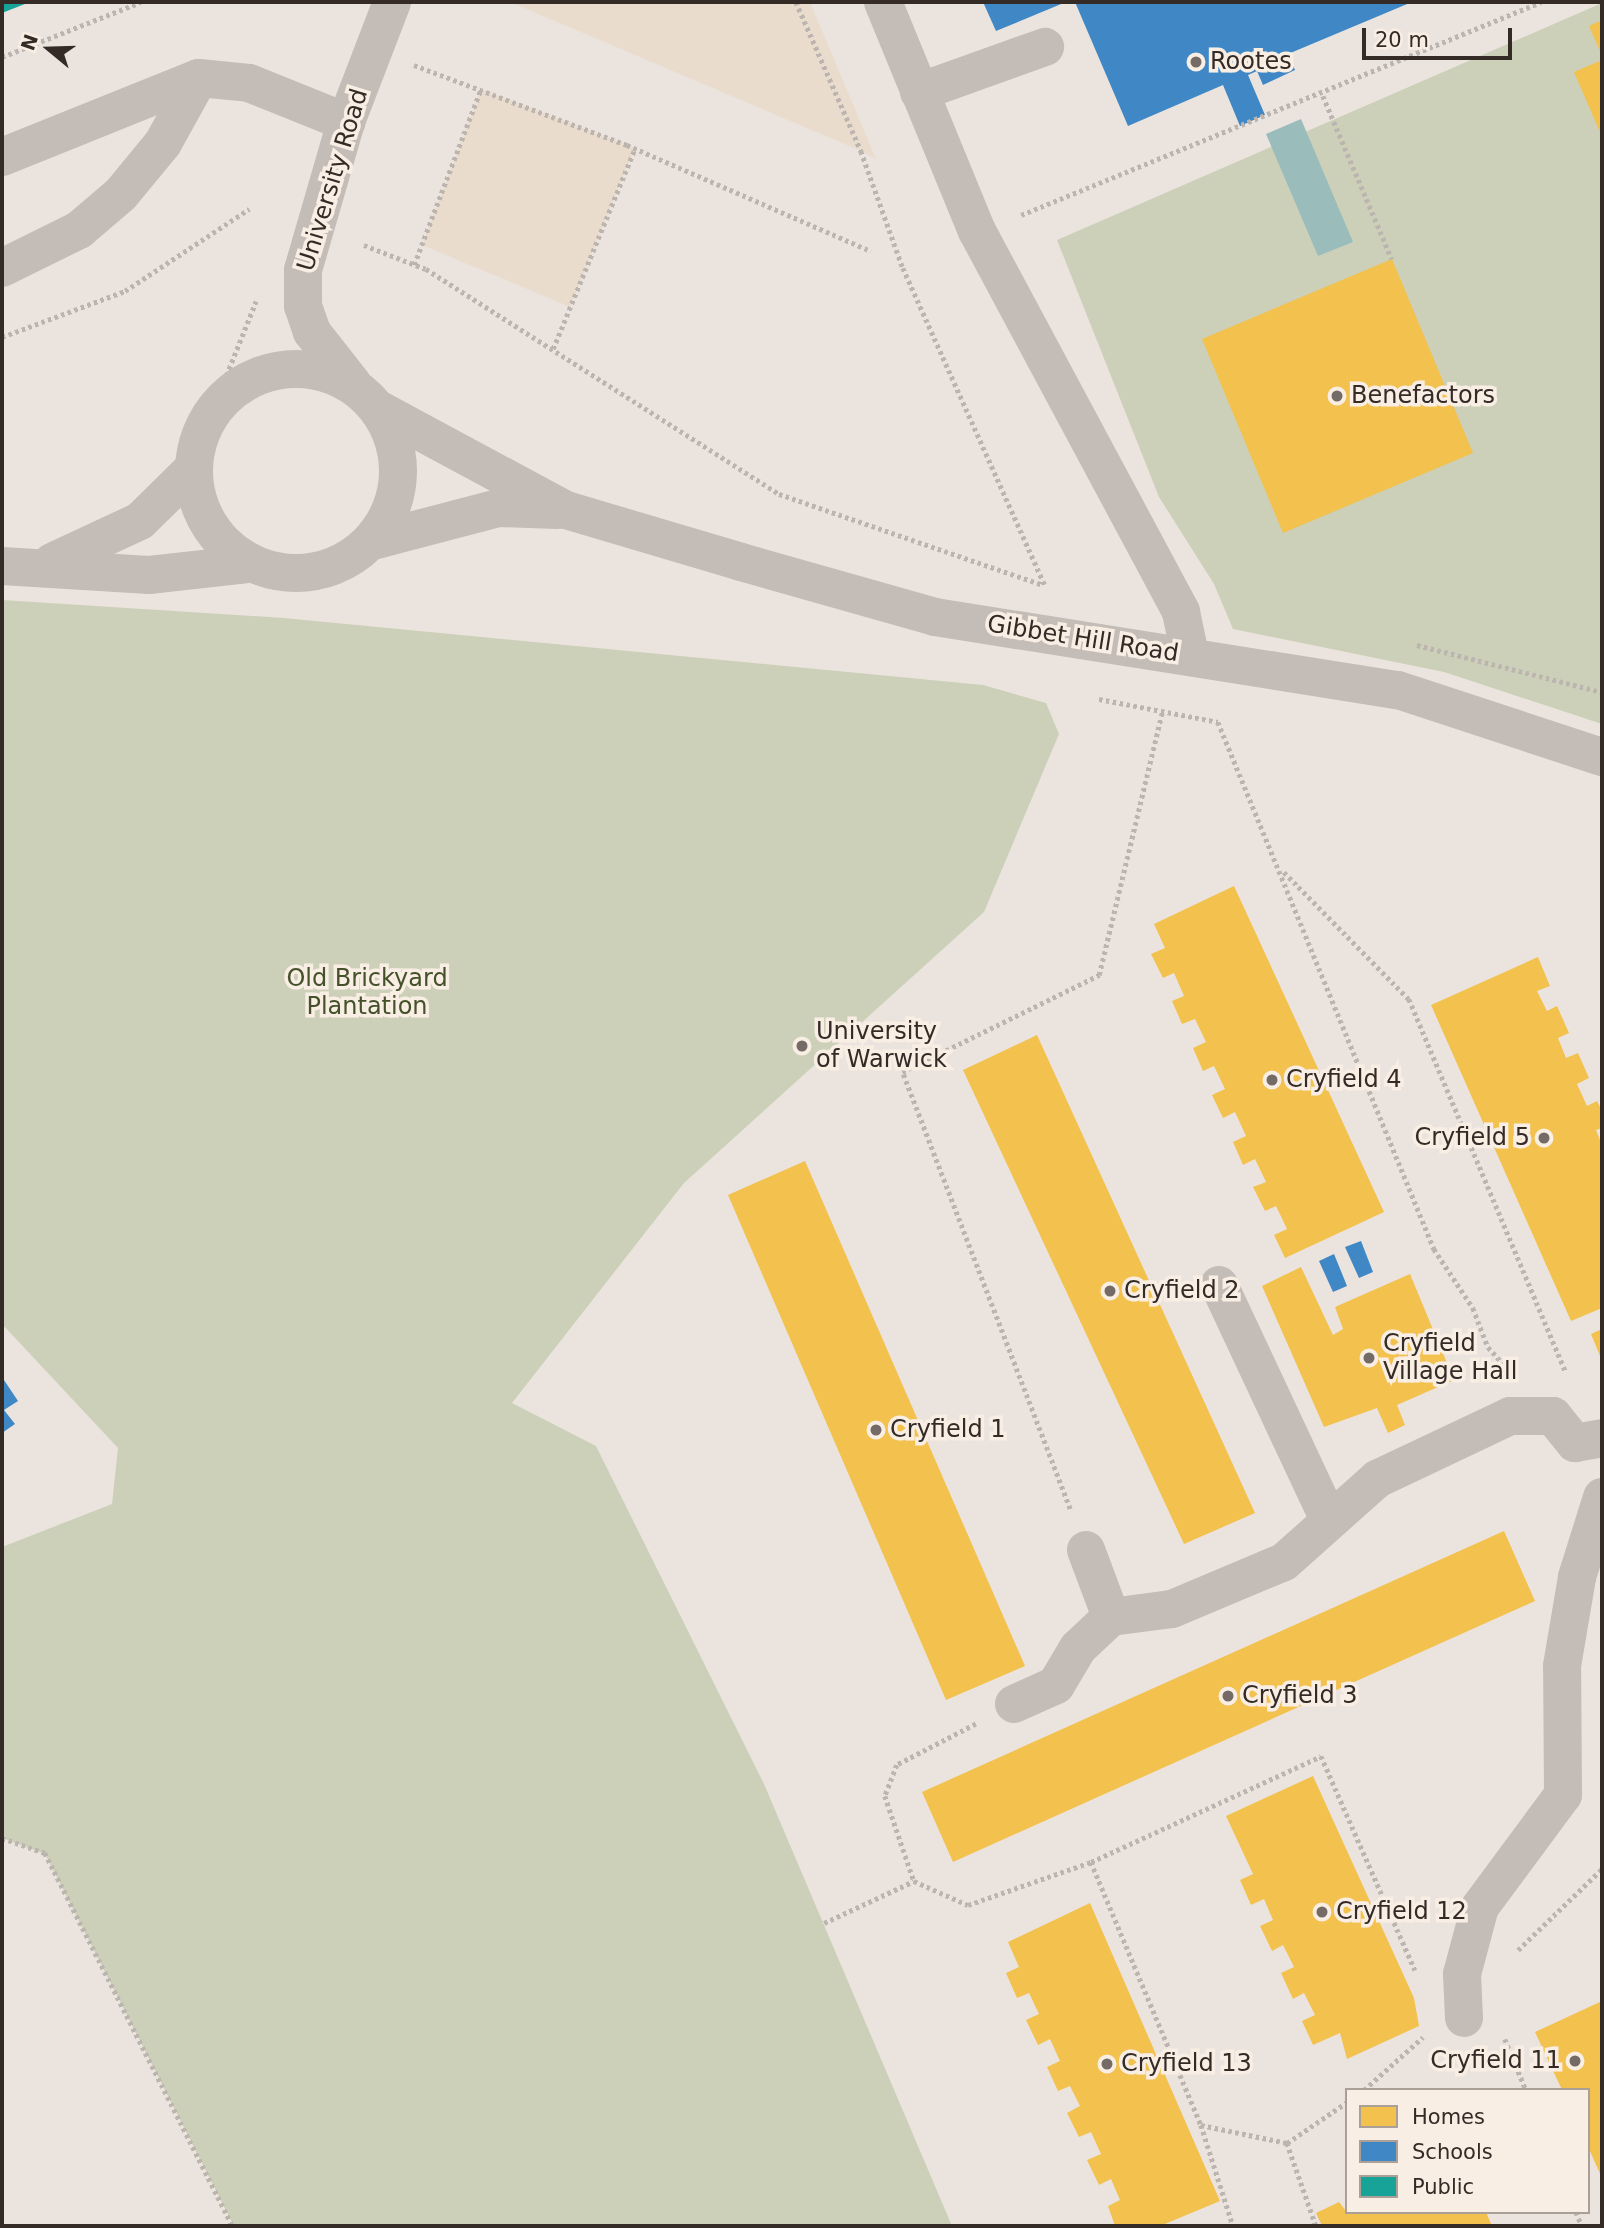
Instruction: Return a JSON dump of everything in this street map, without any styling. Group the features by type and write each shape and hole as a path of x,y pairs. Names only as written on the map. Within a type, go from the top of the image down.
{"street":[{"name":"University Road","path":"368,399 312,332 303,306 303,270 346,122 392,2"},
{"path":"883,2 977,231 1181,612 1190,655"},
{"path":"919,92 1045,47"},
{"path":"2,268 79,230 121,194 163,143 199,78"},
{"path":"2,157 199,78 249,83 346,122"},
{"path":"2,566 40,566 149,575 249,564 314,568 347,559 376,540 397,480 393,439 368,399 323,372 265,371 208,421 193,469 140,521 40,566"},
{"name":"Gibbet Hill Road","path":"368,399 566,510 935,617 1190,655 1398,690 1602,757"},
{"path":"193,469 205,523 249,564"},
{"name":"Gibbet Hill Road","path":"376,540 499,509 566,510"},
{"path":"1219,1285 1328,1518"},
{"path":"1014,1704 1056,1685 1078,1648 1111,1617 1172,1609 1284,1562 1328,1518 1377,1479 1510,1416 1553,1416 1575,1443 1602,1438"},
{"path":"1464,2018 1462,1974 1480,1907 1563,1795 1562,1666 1577,1577 1602,1497"},
{"path":"1086,1550 1111,1617"}],"path":[{"path":"2,57 141,2"},
{"path":"796,2 903,268 1042,584"},
{"path":"977,231 1323,96 1527,4 1541,2"},
{"path":"374,50 635,148 870,251"},
{"path":"414,265 481,89"},
{"path":"1323,96 1392,259"},
{"path":"553,349 635,148"},
{"path":"2,337 125,291 249,209"},
{"path":"364,245 414,265 553,349 779,494 1052,586"},
{"path":"1099,699 1218,722 1282,869 1434,1249 1473,1308 1488,1347 1510,1372 1524,1372"},
{"path":"1086,1550 902,1072 1099,975 1162,712"},
{"path":"1282,869 1409,999 1565,1371 1551,1371"},
{"path":"1014,1704 897,1765 885,1796 914,1881 968,1905 1091,1862 1321,1756 1421,1984"},
{"path":"2,1838 45,1853 233,2226"},
{"path":"1091,1862 1201,2125 1233,2226"},
{"path":"1513,1955 1602,1869"},
{"path":"824,1923 914,1881"},
{"path":"1502,2030 1525,2088"},
{"path":"1201,2125 1287,2143 1345,2103"},
{"path":"1287,2143 1316,2226"}],"green space":[{"path":"1602,3 1602,724 1444,672 1233,629 1214,584 1159,497 1057,240"},
{"name":"Old Brickyard Plantation","path":"2,600 284,618 983,685 1046,703 1059,734 984,912 684,1183 512,1403 596,1446 764,1784 952,2226 234,2226 45,1854 2,1838 2,1547 112,1504 118,1448 2,1324"}],"shaded area":[{"path":"510,2 810,2 876,159 861,151"},
{"path":"481,89 635,148 570,307 422,245"}],"water":[{"path":"1301,119 1353,242 1318,256 1266,134"}],"building: Homes":[{"path":"1602,20 1602,56 1589,26"},
{"path":"1602,60 1602,137 1574,72"},
{"name":"Benefactors","path":"1392,259 1473,453 1283,533 1202,339"},
{"name":"Cryfield 4","path":"1234,886 1384,1212 1285,1258 1274,1235 1287,1229 1276,1206 1265,1211 1253,1187 1266,1182 1255,1159 1243,1165 1233,1142 1246,1136 1235,1112 1223,1118 1212,1095 1225,1089 1214,1066 1203,1071 1193,1048 1206,1042 1195,1019 1182,1024 1172,1001 1184,996 1174,973 1163,978 1151,954 1165,948 1154,924"},
{"name":"Cryfield 5","path":"1538,957 1550,986 1537,991 1547,1011 1557,1006 1569,1033 1558,1038 1566,1058 1578,1053 1589,1078 1577,1084 1587,1106 1597,1101 1602,1111 1602,1128 1596,1130 1602,1145 1602,1308 1571,1321 1431,1005"},
{"name":"Cryfield 2","path":"1037,1035 1255,1513 1184,1544 963,1070"},
{"name":"Cryfield 1","path":"805,1161 1025,1666 946,1700 728,1195"},
{"name":"Cryfield Village Hall","path":"1301,1267 1333,1335 1343,1329 1335,1307 1410,1274 1454,1380 1397,1405 1405,1425 1388,1433 1377,1408 1324,1427 1262,1286"},
{"path":"1602,1329 1602,1361 1591,1334"},
{"name":"Cryfield 3","path":"1504,1531 1535,1601 953,1862 922,1792"},
{"name":"Cryfield 12","path":"1313,1776 1414,1998 1419,2026 1347,2059 1340,2033 1313,2045 1302,2021 1315,2015 1304,1993 1293,1999 1281,1973 1294,1967 1283,1945 1272,1951 1260,1926 1273,1920 1264,1899 1251,1905 1240,1880 1253,1874 1226,1816"},
{"name":"Cryfield 13","path":"1090,1903 1220,2201 1160,2226 1115,2226 1108,2206 1120,2200 1111,2179 1099,2185 1087,2160 1101,2154 1091,2132 1079,2137 1067,2113 1080,2106 1070,2086 1058,2091 1047,2067 1060,2061 1050,2039 1038,2045 1026,2020 1039,2014 1029,1993 1017,1998 1006,1973 1019,1967 1008,1942"},
{"name":"Cryfield 11","path":"1602,2001 1602,2178 1590,2151 1590,2088 1561,2088 1535,2032"},
{"path":"1339,2202 1345,2214 1487,2214 1492,2226 1322,2226 1316,2213"}],"building: Schools":[{"path":"983,2 1066,2 996,31"},
{"name":"Rootes","path":"1075,2 1412,2 1288,54 1295,70 1263,85 1257,71 1248,75 1265,115 1240,126 1223,85 1128,126"},
{"path":"1361,1241 1373,1272 1359,1278 1345,1247"},
{"path":"1334,1254 1347,1286 1333,1292 1319,1261"},
{"path":"2,1377 18,1401 4,1410 15,1424 2,1433"}],"building: Public":[{"path":"2,2 30,2 2,13"}],"place":[{"name":"Rootes","path":"1196,62"},
{"name":"Benefactors","path":"1337,396"},
{"name":"University of Warwick","path":"802,1046"},
{"name":"Cryfield 4","path":"1272,1080"},
{"name":"Cryfield 5","path":"1544,1138"},
{"name":"Cryfield 2","path":"1110,1291"},
{"name":"Cryfield Village Hall","path":"1369,1358"},
{"name":"Cryfield 1","path":"876,1430"},
{"name":"Cryfield 3","path":"1228,1696"},
{"name":"Cryfield 12","path":"1322,1912"},
{"name":"Cryfield 11","path":"1575,2061"},
{"name":"Cryfield 13","path":"1107,2064"}]}
